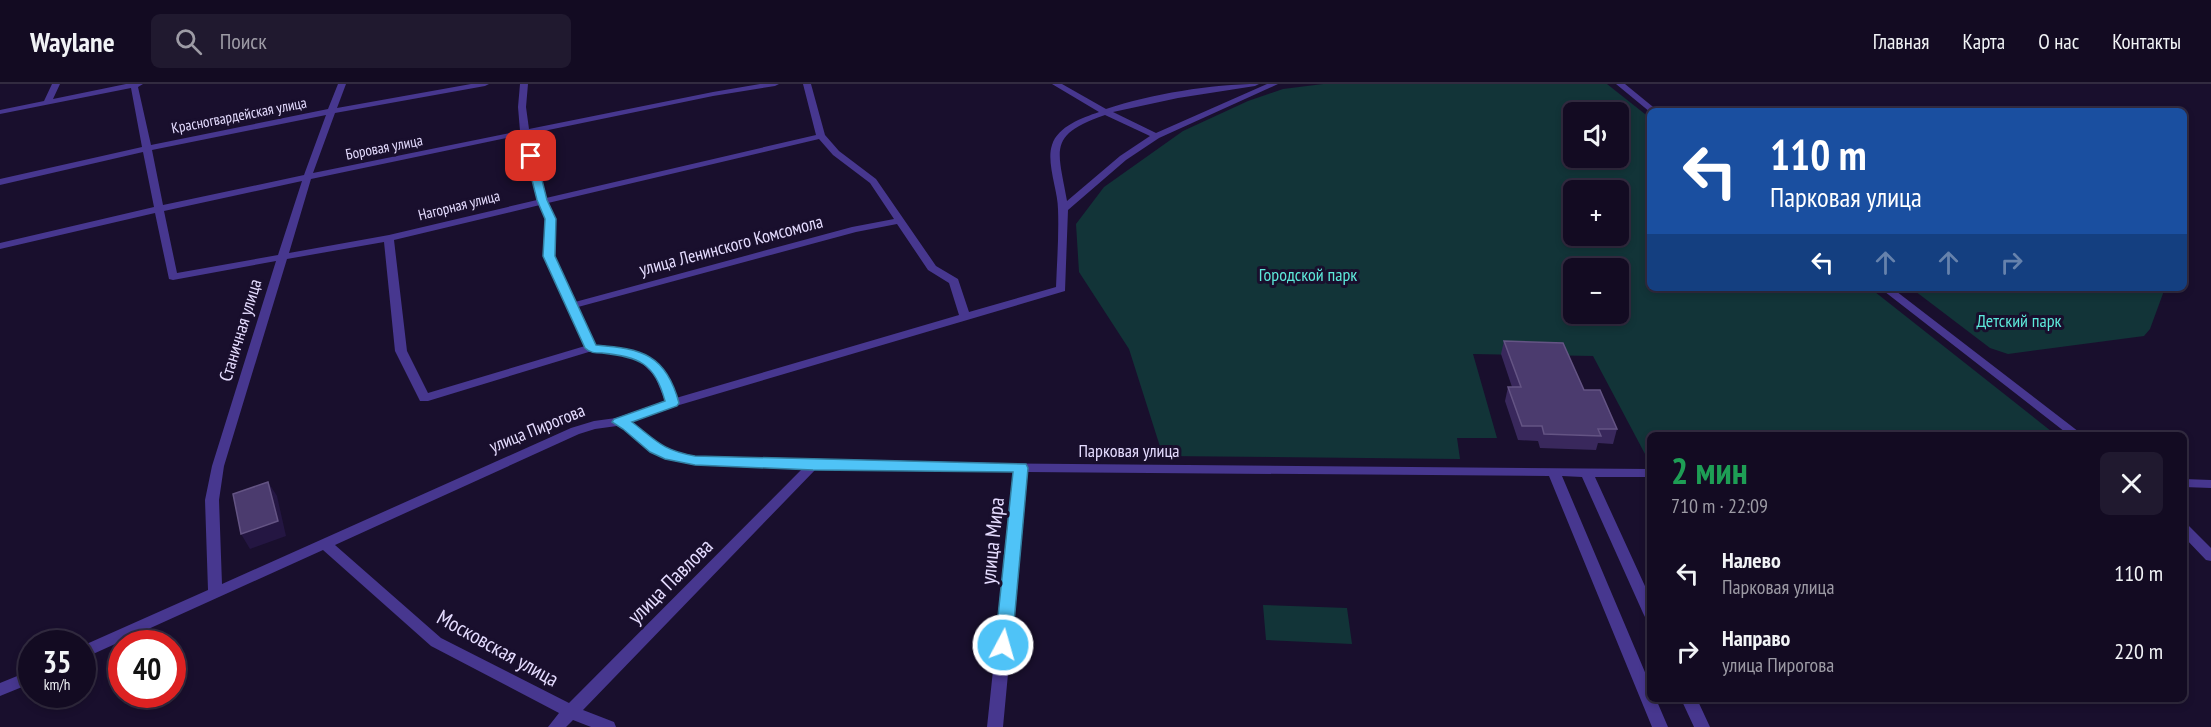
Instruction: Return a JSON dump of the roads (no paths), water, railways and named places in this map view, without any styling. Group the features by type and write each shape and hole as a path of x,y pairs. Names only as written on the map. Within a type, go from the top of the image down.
{"street":[{"path":"48,102 57,84"},
{"path":"0,112 135,84 145,147 160,207"},
{"name":"Станичная улица","path":"215,593 212,500 218,466 281,258 308,175 342,84"},
{"name":"Красногвардейская улица","path":"0,181 145,147 334,110 485,84"},
{"path":"524,84 522,107 525,133 542,200 550,219 549,256 591,348"},
{"name":"Боровая улица","path":"0,246 160,207 308,175 713,94 775,84"},
{"path":"807,84 820,136 837,153 873,181 932,268 954,281 966,316"},
{"path":"1056,84 1105,112 1156,136"},
{"path":"1063,209 1056,145 1063,132 1079,121 1105,112 1196,92 1255,84"},
{"path":"1063,209 1123,158 1156,136 1274,84"},
{"path":"1620,84 1650,108"},
{"name":"Нагорная улица","path":"160,207 173,278 389,238 820,136"},
{"name":"улица Пирогова","path":"96,647 575,431 594,424 618,422 672,403 1061,289 1063,209"},
{"name":"улица Ленинского Комсомола","path":"572,306 855,229 899,221"},
{"path":"389,238 401,351 424,398 591,348 630,352 643,357 655,366 667,383 672,403"},
{"path":"1889,291 2073,432"},
{"name":"Парковая улица","path":"618,422 628,426 655,449 683,459 813,465 1647,473"},
{"name":"улица Павлова","path":"556,727 813,465"},
{"name":"улица Мира","path":"995,727 1021,468"},
{"path":"1553,471 1647,696"},
{"path":"1586,472 1647,606"},
{"path":"2187,483 2211,484"},
{"path":"2187,532 2211,556"},
{"name":"Московская улица","path":"324,543 435,642 571,712 608,727"},
{"path":"0,690 18,682"},
{"path":"1650,702 1660,727"},
{"path":"1690,702 1702,727"}],"park label":[{"name":"Городской парк","path":"1308,274"},
{"name":"Детский парк","path":"2019,320"}]}
